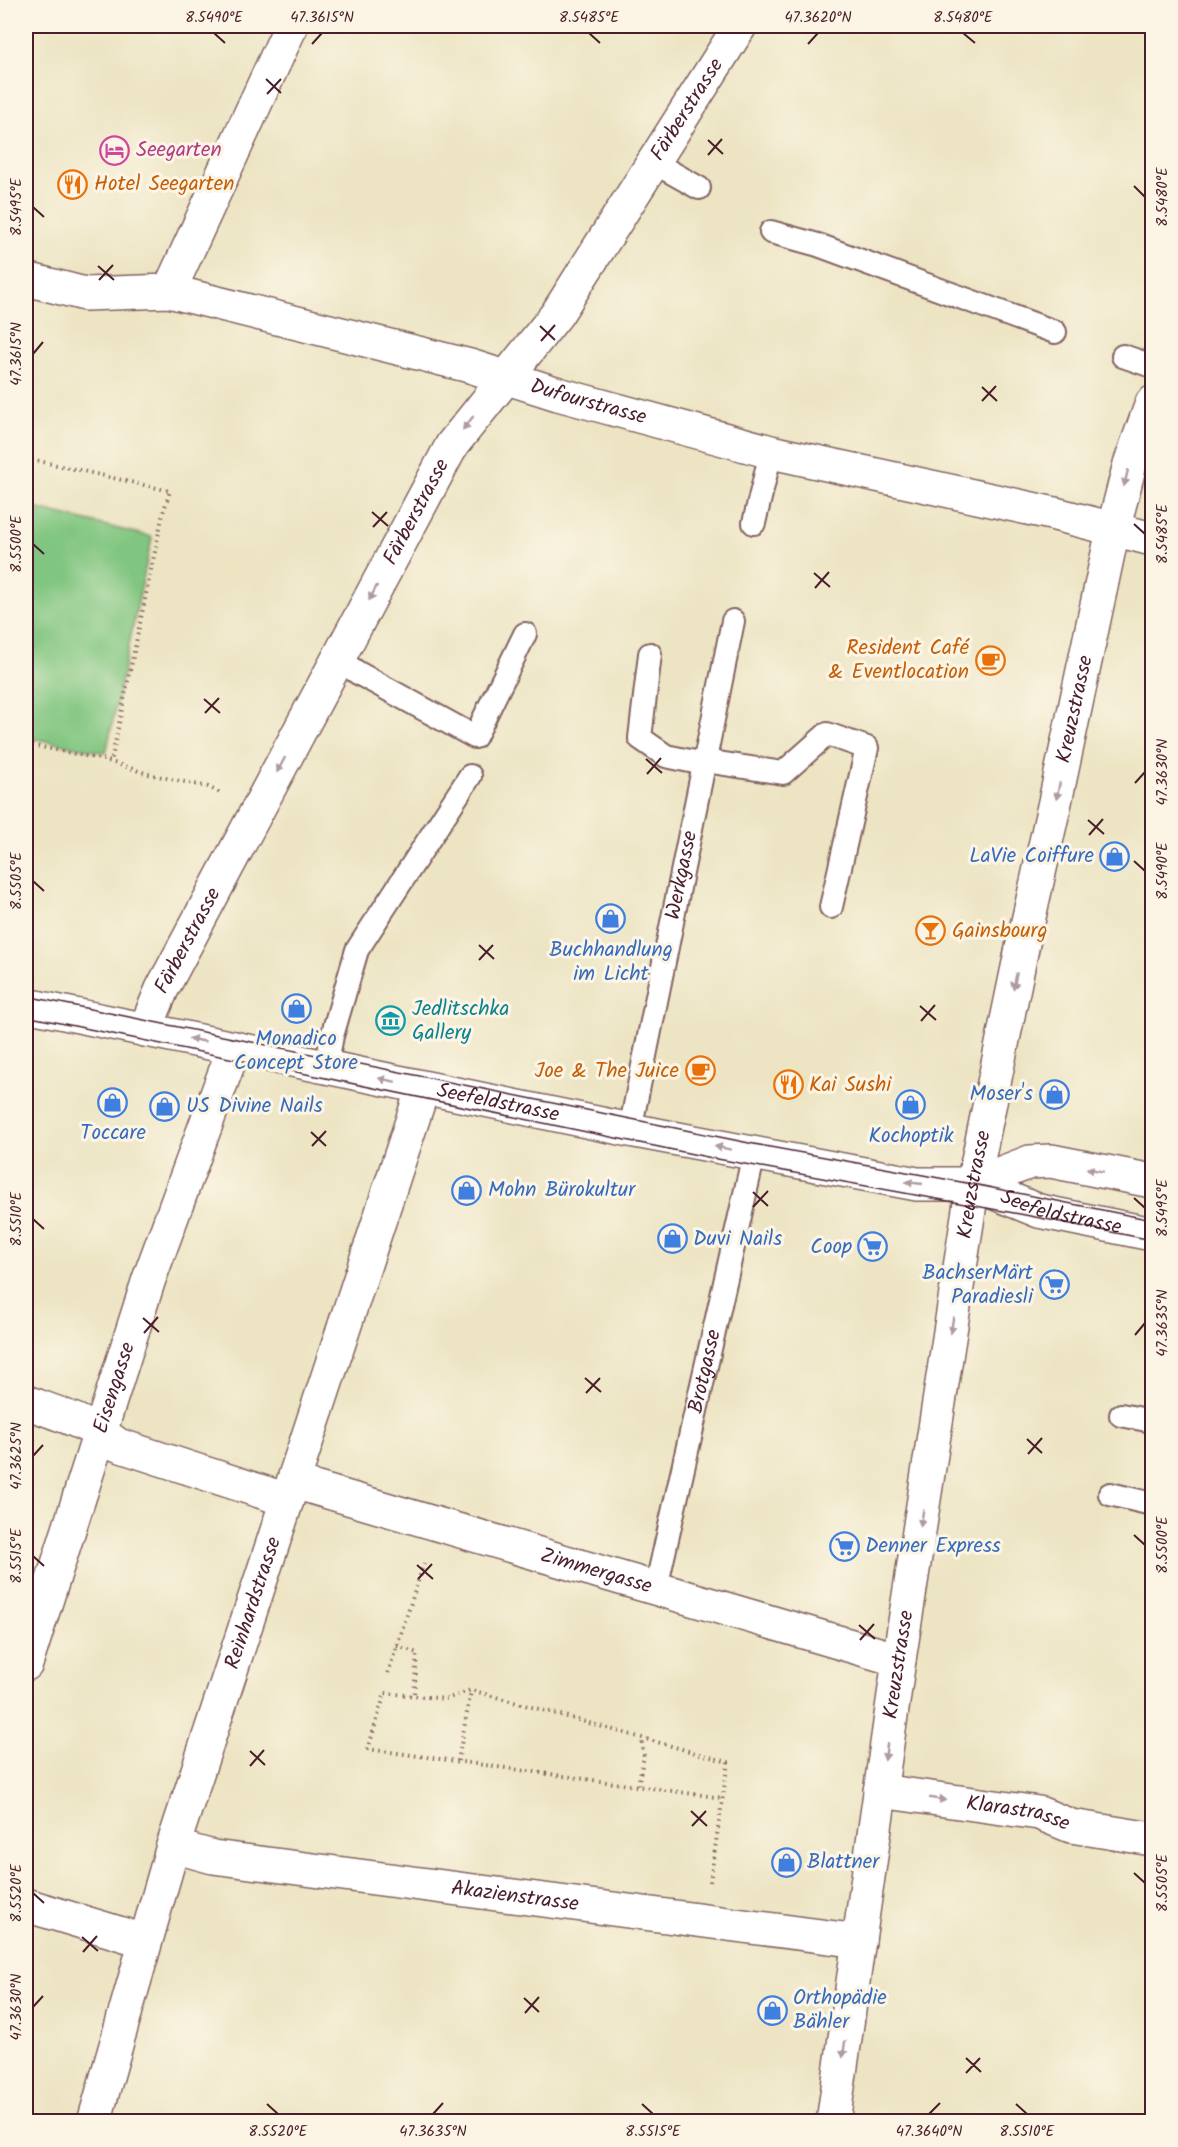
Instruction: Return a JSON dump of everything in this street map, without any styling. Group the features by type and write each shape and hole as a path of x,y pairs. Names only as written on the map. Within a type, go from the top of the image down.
{"street":[{"path":"168,291 291,26"},
{"name":"Färberstrasse","path":"145,1030 162,989 452,445 557,314 740,26"},
{"name":"Dufourstrasse","path":"26,279 85,294 168,291 470,366 558,394 771,452 1055,514 1152,539"},
{"name":"Kreuzstrasse","path":"833,2121 899,1660 973,1184 1113,530 1130,464 1152,403"},
{"name":"Seefeldstrasse","path":"26,1005 630,1130 917,1184 973,1184 1030,1162 1051,1161 1152,1181"},
{"name":"Eisengasse","path":"26,1664 153,1269 234,1048"},
{"name":"Reinhardstrasse","path":"94,2121 173,1846 423,1088"},
{"name":"Seefeldstrasse","path":"973,1184 1039,1212 1152,1234"},
{"name":"Zimmergasse","path":"26,1402 78,1420 100,1432 118,1446 656,1588 899,1660"},
{"name":"Klarastrasse","path":"880,1791 1040,1813 1071,1826 1152,1839"},
{"name":"Akazienstrasse","path":"173,1846 213,1857 859,1941"},
{"path":"26,1905 145,1941"}],"lane":[{"path":"653,162 699,188"},
{"path":"771,232 819,245 1055,332"},
{"path":"1123,356 1152,366"},
{"path":"754,523 771,452"},
{"name":"Werkgasse","path":"630,1130 733,621"},
{"path":"338,659 358,673 475,738 525,634"},
{"path":"650,654 640,738 666,756 783,773 827,734 867,748 831,907"},
{"path":"326,1067 332,1036 357,950 470,776"},
{"name":"Brotgasse","path":"656,1588 754,1154"},
{"path":"1121,1415 1152,1422"},
{"path":"1110,1494 1152,1504"}],"path":[{"path":"26,458 170,491 163,513 111,762"},
{"path":"26,744 111,762 148,774 208,787 227,797"},
{"path":"388,1673 426,1556"},
{"path":"397,1646 417,1653 414,1696"},
{"path":"458,1761 471,1690"},
{"path":"709,1887 723,1797 728,1762 471,1690 447,1699 385,1693 368,1749 723,1797"},
{"path":"638,1785 644,1756 641,1738"}],"green space":[{"path":"26,506 152,537 106,753 26,737"}],"tram line":[{"path":"26,996 754,1144 1152,1220"},
{"path":"26,1016 712,1158 1152,1240"}],"place":[{"name":"Seegarten","path":"115,150"},
{"name":"Hotel Seegarten","path":"73,184"},
{"name":"Resident Café & Eventlocation","path":"990,660"},
{"name":"LaVie Coiffure","path":"1115,856"},
{"name":"Buchhandlung im Licht","path":"611,919"},
{"name":"Gainsbourg","path":"931,931"},
{"name":"Monadico Concept Store","path":"296,1008"},
{"name":"Jedlitschka Gallery","path":"391,1021"},
{"name":"Joe & The Juice","path":"700,1071"},
{"name":"Kai Sushi","path":"788,1085"},
{"name":"Moser's","path":"1054,1094"},
{"name":"Toccare","path":"113,1102"},
{"name":"Kochoptik","path":"911,1105"},
{"name":"US Divine Nails","path":"165,1106"},
{"name":"Mohn Bürokultur","path":"467,1190"},
{"name":"Duvi Nails","path":"672,1239"},
{"name":"Coop","path":"873,1247"},
{"name":"BachserMärt Paradiesli","path":"1054,1285"},
{"name":"Denner Express","path":"844,1546"},
{"name":"Blattner","path":"786,1862"},
{"name":"Orthopädie Bähler","path":"772,2010"}]}
